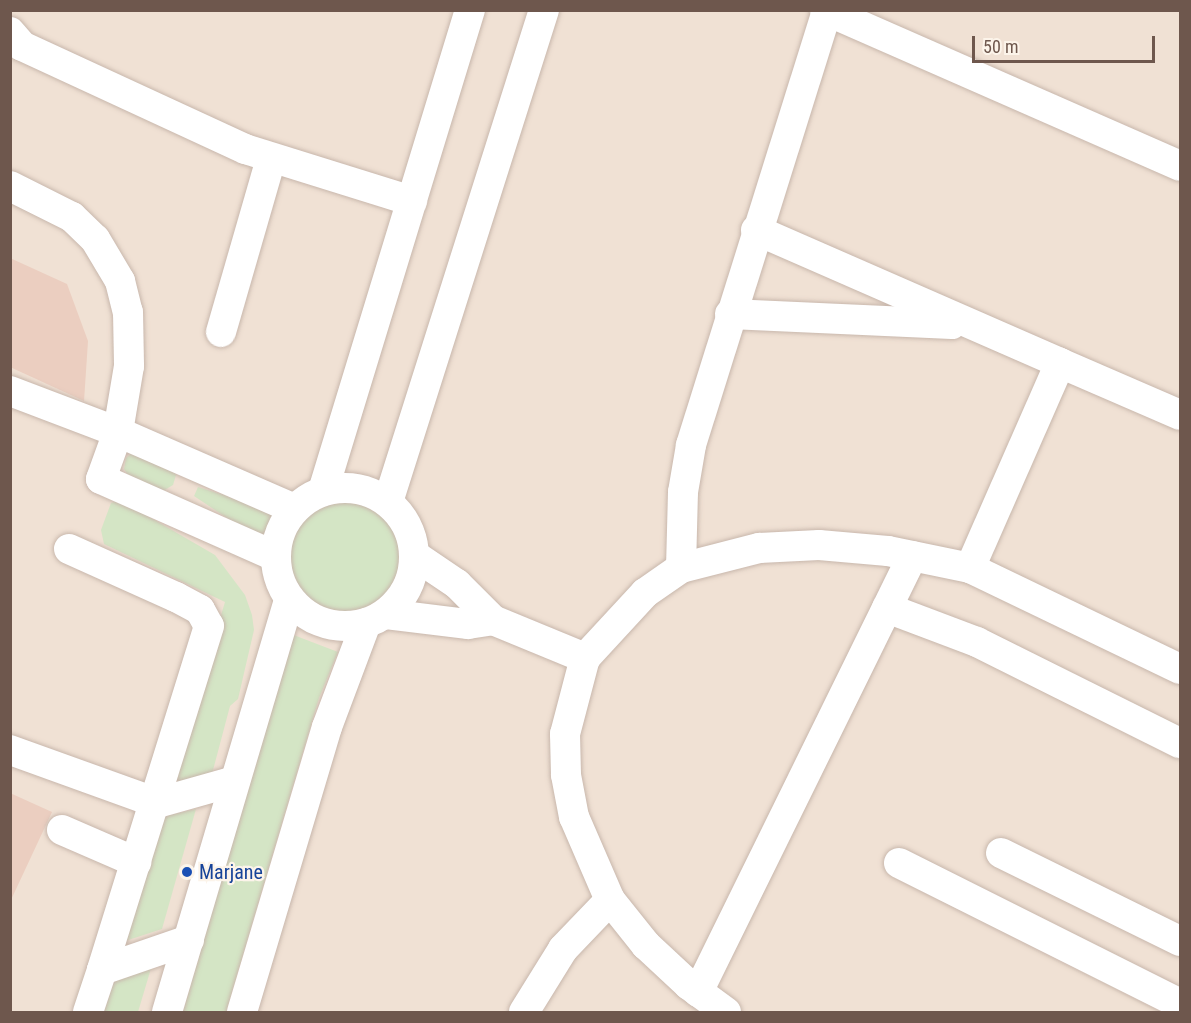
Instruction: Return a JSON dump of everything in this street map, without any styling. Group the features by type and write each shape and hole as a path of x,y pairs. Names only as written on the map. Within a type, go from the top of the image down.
{"street":[{"path":"322,491 470,10"},
{"path":"388,502 544,10"},
{"path":"681,568 683,492 691,445 826,11 1180,166"},
{"path":"10,32 31,51 271,159 412,201"},
{"path":"220,333 271,159"},
{"path":"10,186 72,217 112,263 128,312 129,366 118,432 101,479 275,556"},
{"path":"756,230 968,325 1180,415"},
{"path":"730,314 968,325"},
{"path":"970,568 1060,363"},
{"path":"10,391 118,432 294,509"},
{"path":"182,514 199,467"},
{"path":"242,1012 327,727 376,619 401,597 411,577 414,555 407,526 388,502 368,491 345,487 322,491 294,509 280,531 275,556 279,578 289,599 319,621 338,627 376,619 468,624 493,620"},
{"path":"726,1012 698,992 646,945 610,900 574,817 566,775 565,734 585,658 645,592 681,568 759,548 819,545 913,556 970,568 1180,669"},
{"path":"69,549 200,610 209,626 157,803 88,1012"},
{"path":"414,555 457,584 493,620 585,658"},
{"path":"698,992 913,556"},
{"path":"167,1012 289,599"},
{"path":"887,608 977,642 1180,743"},
{"path":"10,750 157,803 235,782"},
{"path":"62,830 136,862"},
{"path":"1001,853 1180,940"},
{"path":"899,863 1180,1004"},
{"path":"524,1012 563,950 610,900"},
{"path":"102,970 189,939"}],"shaded area":[{"path":"10,11 1180,11 1180,1012 11,1012"}],"green space":[{"path":"132,453 172,467 176,475 173,485 163,491 133,483 124,469 126,458"},
{"path":"198,487 279,512 270,526 266,544 194,496"},
{"path":"344,497 355,498 377,507 393,523 402,545 402,567 393,589 377,605 355,614 344,615 333,614 311,605 295,589 286,567 285,556 286,545 295,523 311,507 333,498"},
{"path":"120,500 215,555 245,595 252,615 254,630 238,699 230,706 212,774 170,785 225,602 104,544 101,530 111,503"},
{"path":"291,634 338,652 319,698 226,1012 183,1012"},
{"path":"196,809 162,929 125,941 161,817"},
{"path":"152,965 138,1012 102,1012 112,980"}],"building":[{"path":"10,258 67,284 88,341 84,401 10,367"},
{"path":"10,793 52,812 10,902"}],"place":[{"name":"Marjane","path":"187,872"}]}
